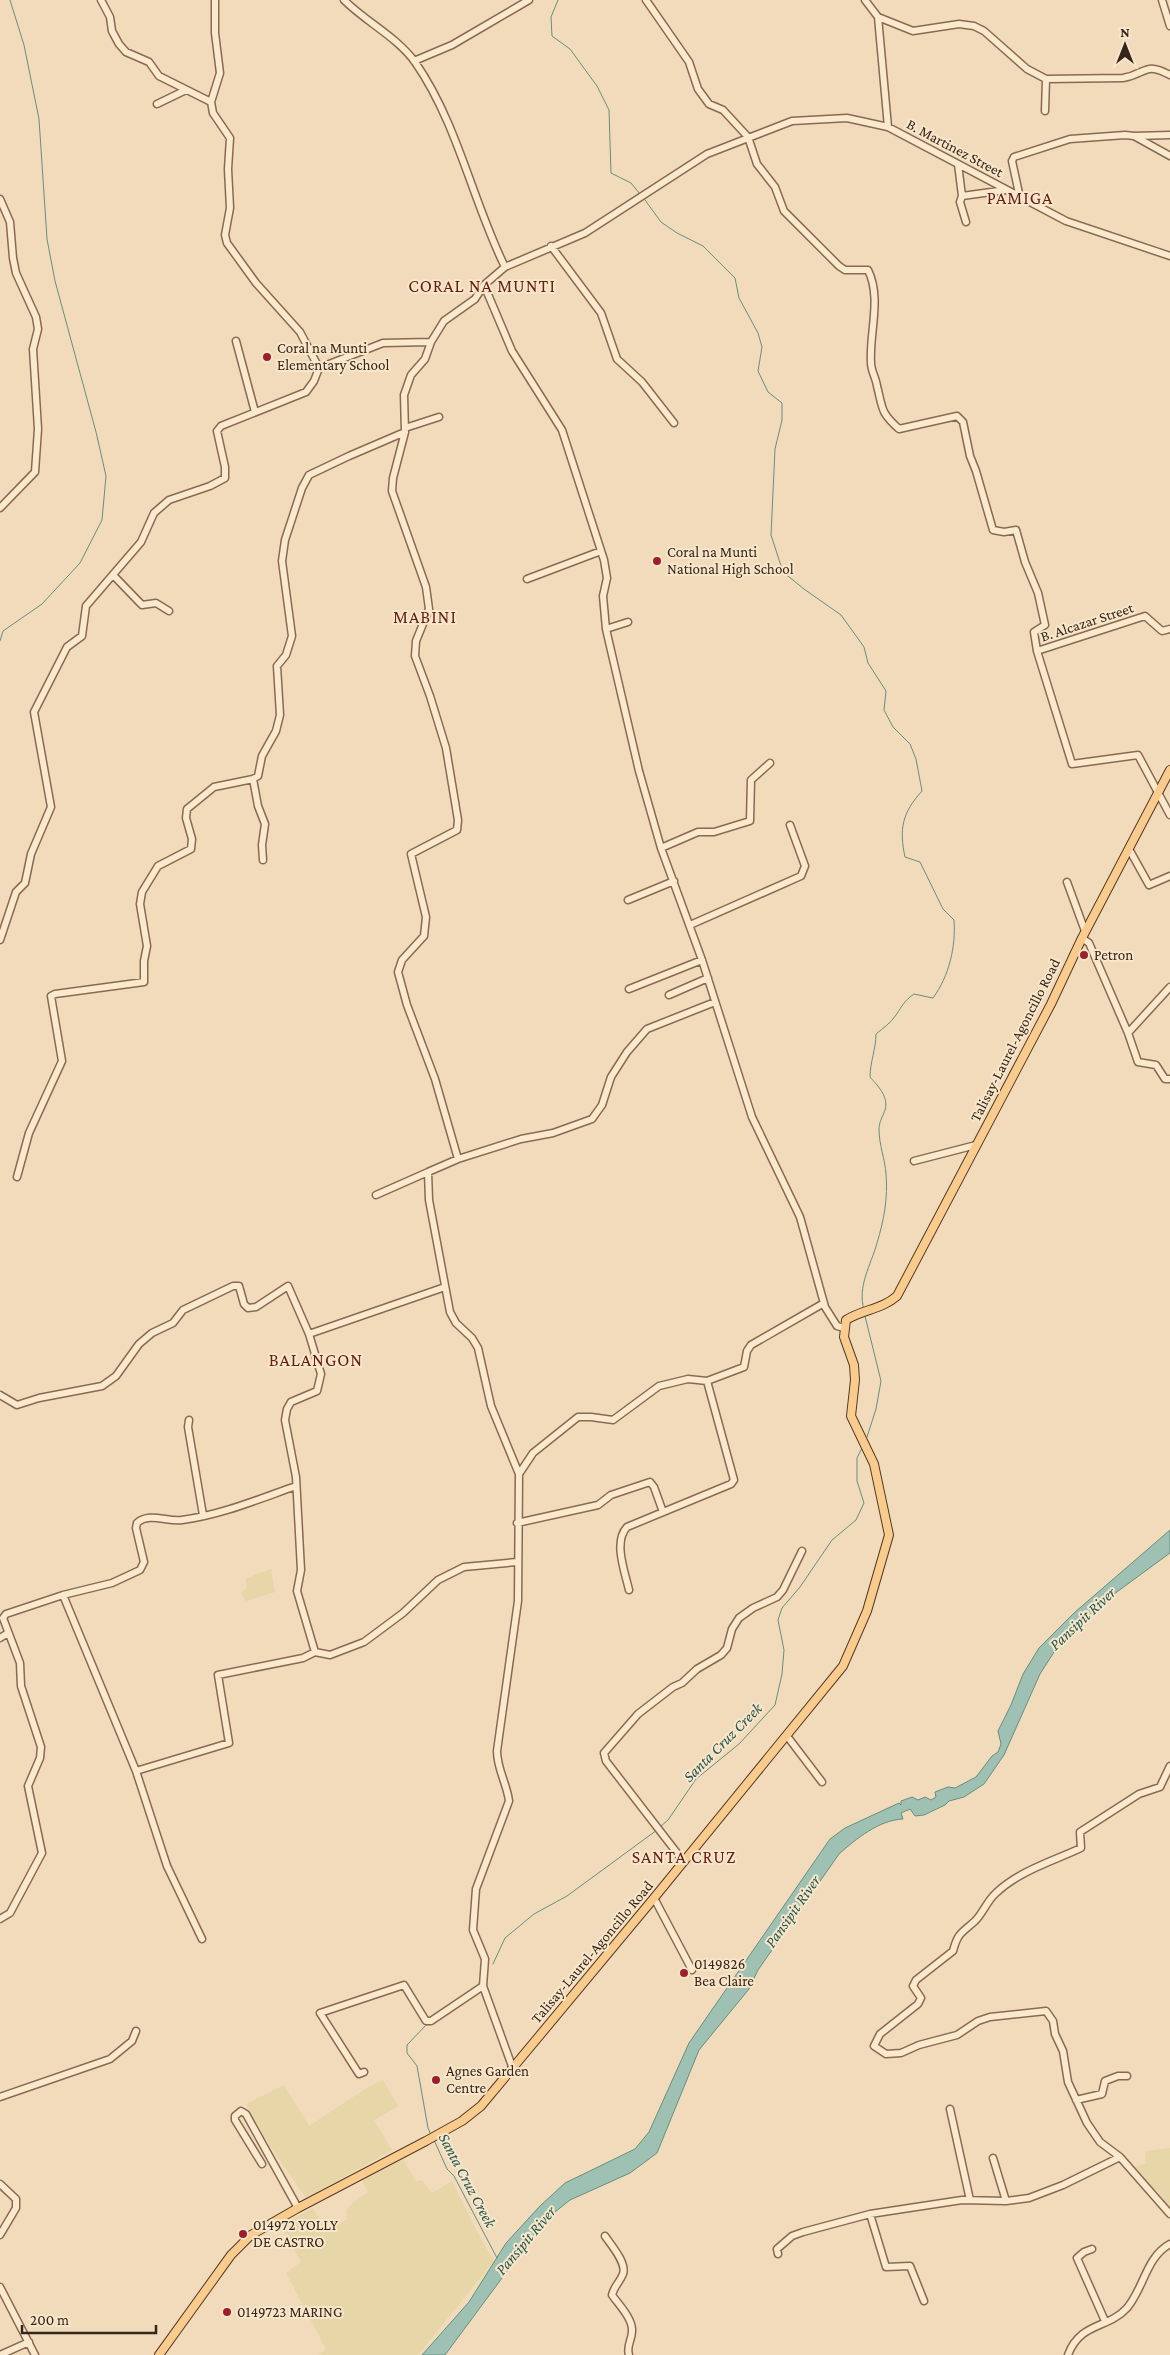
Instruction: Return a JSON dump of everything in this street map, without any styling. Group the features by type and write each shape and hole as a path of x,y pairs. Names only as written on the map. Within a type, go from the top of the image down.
{"main road":[{"name":"Talisay-Laurel-Agoncillo Road","path":"159,2355 240,2244 251,2235 298,2208 426,2141 481,2106 684,1862 843,1666 867,1611 889,1535 874,1464 851,1416 856,1380 854,1365 844,1337 846,1320 856,1314 888,1304 897,1296 1051,1004 1084,934 1170,770"}],"street":[{"path":"101,0 110,17 112,31 126,52 149,62 159,76 211,102"},
{"path":"215,0 215,33 220,72 211,102 213,113 230,138 228,170 230,208 225,235 227,242 256,283 300,332 319,368"},
{"path":"344,0 400,46 414,61 440,103 505,267"},
{"path":"414,61 452,45 529,0"},
{"path":"646,0 689,62 698,89 709,104 723,110 748,137 757,164 775,187 784,211 839,266 845,270 868,270 872,278 874,294 871,365 878,387 880,405 886,417 899,430 948,417 957,416 963,422 970,456 993,530 1004,532 1016,530 1024,562 1038,593 1045,625 1034,632 1037,652 1072,764 1138,755 1170,815"},
{"path":"865,0 878,17 913,31 959,24 974,26 984,31 1026,69 1046,79 1123,78 1134,76 1150,68 1157,68 1170,75"},
{"path":"1162,0 1170,26"},
{"path":"878,17 888,126"},
{"path":"1045,111 1046,79"},
{"path":"157,104 186,90"},
{"name":"B. Martinez Street","path":"458,1159 435,1079 407,1005 398,972 402,960 424,936 426,917 412,854 457,830 458,820 446,748 415,656 416,641 429,609 426,587 392,491 393,478 405,430 404,396 411,375 425,359 431,342 444,321 475,299 484,285 505,267 551,246 586,233 707,154 792,121 847,118 888,126 1020,198 1066,220 1170,256"},
{"path":"1020,198 1012,161 1019,154 1070,139 1125,135 1170,135"},
{"path":"1134,136 1170,156"},
{"path":"958,164 962,196 960,202 966,222"},
{"path":"962,196 1006,190"},
{"path":"0,199 10,222 12,258 16,273 36,317 38,329 33,350 38,429 35,472 0,508"},
{"path":"551,246 602,314 617,359 642,382 674,423"},
{"path":"484,285 512,351 562,430 601,551 606,578 603,596 606,629 639,771 661,848 702,960 752,1117 800,1217 824,1304 831,1319 837,1326 844,1328"},
{"path":"236,341 255,412"},
{"path":"0,940 16,892 25,883 31,854 51,807 34,712 67,647 82,636 86,606 114,576 141,542 154,514 162,506 169,500 210,486 225,478 225,467 217,430 220,426 306,392 314,381 319,368 383,343 431,342"},
{"path":"17,1177 29,1133 62,1061 51,996 144,982 144,961 147,946 140,900 146,884 161,863 186,854 191,849 192,839 186,815 189,807 214,786 253,779 259,774 262,756 276,731 280,715 277,666 286,655 292,636 283,553 285,540 302,488 309,475 405,430 439,417"},
{"path":"527,579 601,551"},
{"path":"114,576 142,604 156,603 169,611"},
{"name":"B. Alcazar Street","path":"1037,652 1145,616 1162,631 1170,628"},
{"path":"606,629 628,622"},
{"path":"661,848 698,832 714,832 750,821 751,780 770,763"},
{"path":"253,779 258,806 265,824 262,846 264,860"},
{"path":"690,925 801,876 805,866 790,825"},
{"path":"1129,849 1149,885 1170,876"},
{"path":"628,900 674,881"},
{"path":"1067,882 1084,934 1128,1033 1138,1062 1156,1064 1165,1079 1170,1079"},
{"path":"629,989 702,960"},
{"path":"669,995 708,978"},
{"path":"1128,1033 1170,987"},
{"path":"376,1195 458,1159 521,1139 553,1133 592,1119 602,1105 611,1077 627,1052 647,1029 715,1002"},
{"path":"914,1161 976,1145"},
{"path":"428,1172 429,1200 450,1312 456,1323 472,1338 478,1348 491,1406 519,1474 517,1523 518,1601 497,1752 497,1761 508,1786 510,1801 476,1889 473,1930 485,1960 484,1986 513,2069"},
{"path":"0,1395 17,1405 39,1398 102,1386 116,1376 139,1344 152,1333 173,1323 183,1310 233,1286 239,1286 244,1304 248,1308 256,1307 288,1286 309,1334 321,1374 320,1387 314,1394 291,1402 287,1409 285,1420 296,1486 301,1570 297,1591 315,1652"},
{"path":"309,1334 444,1287"},
{"path":"519,1474 533,1453 578,1417 613,1420 659,1386 688,1379 707,1381 744,1367 747,1351 751,1345 824,1304"},
{"path":"629,1590 620,1544 622,1533 627,1527 731,1484 734,1480 707,1381"},
{"path":"189,1420 188,1427 203,1515"},
{"path":"517,1523 598,1505 611,1495 650,1482 654,1487 662,1512"},
{"path":"0,1919 10,1912 42,1853 28,1786 40,1758 41,1747 21,1686 20,1663 8,1633 4,1615 63,1594 112,1582 140,1570 144,1562 136,1528 137,1523 141,1519 182,1520 238,1507 296,1486"},
{"path":"684,1862 606,1761 604,1753 638,1714 673,1687 682,1683 697,1669 721,1655 727,1648 732,1629 739,1618 753,1608 778,1597 802,1551"},
{"path":"136,1771 229,1743 218,1675 303,1658 315,1652 330,1655 364,1642 403,1613 438,1580 464,1567 517,1562"},
{"path":"63,1594 136,1771 167,1866 202,1939"},
{"path":"0,1638 8,1633"},
{"path":"787,1736 822,1782"},
{"path":"1170,1766 1160,1788 1139,1794 1080,1832 1081,1848 1029,1871 997,1892 975,1921 960,1932 953,1951 916,1980 913,1986 921,1998 918,2004 880,2034 874,2046 878,2051 886,2054 901,2053 919,2045 957,2035 978,2021 990,2017 1046,2011 1053,2021 1055,2034 1063,2051 1068,2082 1100,2142 1120,2156 1170,2214"},
{"path":"654,1898 692,1970"},
{"path":"364,2072 359,2074 320,2013 404,1985 426,2021 431,2022 484,1986"},
{"path":"0,2097 110,2059 132,2041 136,2031"},
{"path":"1076,2100 1102,2094 1105,2081 1118,2076 1127,2076"},
{"path":"950,2109 970,2200"},
{"path":"262,2164 235,2120 235,2116 241,2111 246,2114 298,2208"},
{"path":"778,2254 777,2249 792,2236 870,2214 970,2200 1016,2201 1048,2192 1120,2156"},
{"path":"994,2158 1006,2201"},
{"path":"0,2184 16,2199 16,2208 0,2236"},
{"path":"870,2214 886,2267 910,2266 924,2301"},
{"path":"605,2236 623,2265 623,2274 612,2295 630,2322 632,2331 627,2349 629,2355"},
{"path":"1068,2355 1077,2338 1088,2329 1121,2314 1128,2306 1158,2252 1170,2244"},
{"path":"1092,2250 1084,2252 1077,2258 1105,2321"},
{"path":"0,2287 36,2355"},
{"path":"0,2355 29,2342"}],"shaded area":[{"path":"271,1569 275,1592 246,1601 241,1593 247,1588 246,1578"},
{"path":"383,2080 398,2106 374,2120 392,2150 306,2198 270,2146 246,2104 284,2085 309,2126 365,2089"},
{"path":"1170,2148 1170,2209 1157,2190 1151,2193 1131,2168 1146,2164 1145,2151"},
{"path":"403,2159 416,2182 422,2180 432,2193 452,2181 494,2261 418,2355 319,2355 326,2349 286,2273 301,2262 281,2225 313,2208 323,2225 327,2227 339,2224 347,2219 346,2211 349,2206 368,2192 362,2180"}],"water":[{"name":"Pansipit River","path":"1170,1530 1170,1553 1099,1605 1083,1625 1072,1630 1063,1638 1040,1674 1004,1755 984,1784 964,1797 949,1801 945,1805 924,1815 915,1816 910,1809 901,1813 903,1819 894,1820 877,1827 860,1837 839,1854 758,1970 749,1989 699,2050 657,2153 630,2173 570,2200 545,2220 445,2355 422,2355 469,2302 506,2243 540,2206 565,2183 635,2149 649,2132 689,2043 830,1839 845,1828 899,1803 901,1805 901,1801 912,1797 918,1800 925,1797 931,1800 936,1797 935,1792 948,1787 955,1788 976,1777 992,1756 998,1752 1001,1744 998,1731 1023,1674 1039,1648 1074,1613"}],"waterway":[{"path":"0,641 3,631 42,604 80,563 102,520 106,476 55,281 47,239 39,119 24,45 10,0"},
{"name":"Santa Cruz Creek","path":"558,0 551,17 552,36 570,49 597,86 609,110 611,173 631,183 640,194"},
{"name":"Santa Cruz Creek","path":"645,200 661,222 677,233 703,246 735,278 739,298 758,333 762,347 758,371 768,392 782,403 782,420 775,449 771,535 783,572 841,615 864,647 868,663 886,691 884,710 893,727 910,744 916,759 922,791 906,814 902,830 905,857 920,862 943,909 954,920 954,940 950,961 939,989 933,998 914,994 905,1002 892,1020 876,1034 870,1077 882,1092 886,1105 879,1129 885,1168 886,1192 882,1226 863,1284 862,1301 864,1310"},
{"name":"Santa Cruz Creek","path":"865,1316 881,1381 876,1409 867,1437"},
{"name":"Santa Cruz Creek","path":"660,1827 668,1820 696,1779 739,1744 775,1705 782,1674 784,1650 778,1620 782,1608 800,1587 832,1540 856,1520 864,1503 857,1481 857,1458 862,1448"},
{"name":"Santa Cruz Creek","path":"493,1964 505,1938 534,1914 567,1896 657,1830"},
{"name":"Santa Cruz Creek","path":"427,2024 407,2045 407,2053 417,2066 428,2128 431,2135"},
{"name":"Santa Cruz Creek","path":"434,2140 447,2169 454,2176 497,2258"}],"place":[{"name":"Coral na Munti Elementary School","path":"267,357"},
{"name":"Coral na Munti National High School","path":"657,561"},
{"name":"Petron","path":"1084,955"},
{"name":"0149826 Bea Claire","path":"684,1973"},
{"name":"Agnes Garden Centre","path":"436,2080"},
{"name":"014972 YOLLY DE CASTRO","path":"243,2234"},
{"name":"0149723 MARING","path":"227,2312"}],"district":[{"name":"PAMIGA","path":"1020,198"},
{"name":"CORAL NA MUNTI","path":"482,286"},
{"name":"MABINI","path":"425,617"},
{"name":"BALANGON","path":"316,1360"},
{"name":"SANTA CRUZ","path":"684,1857"}]}
